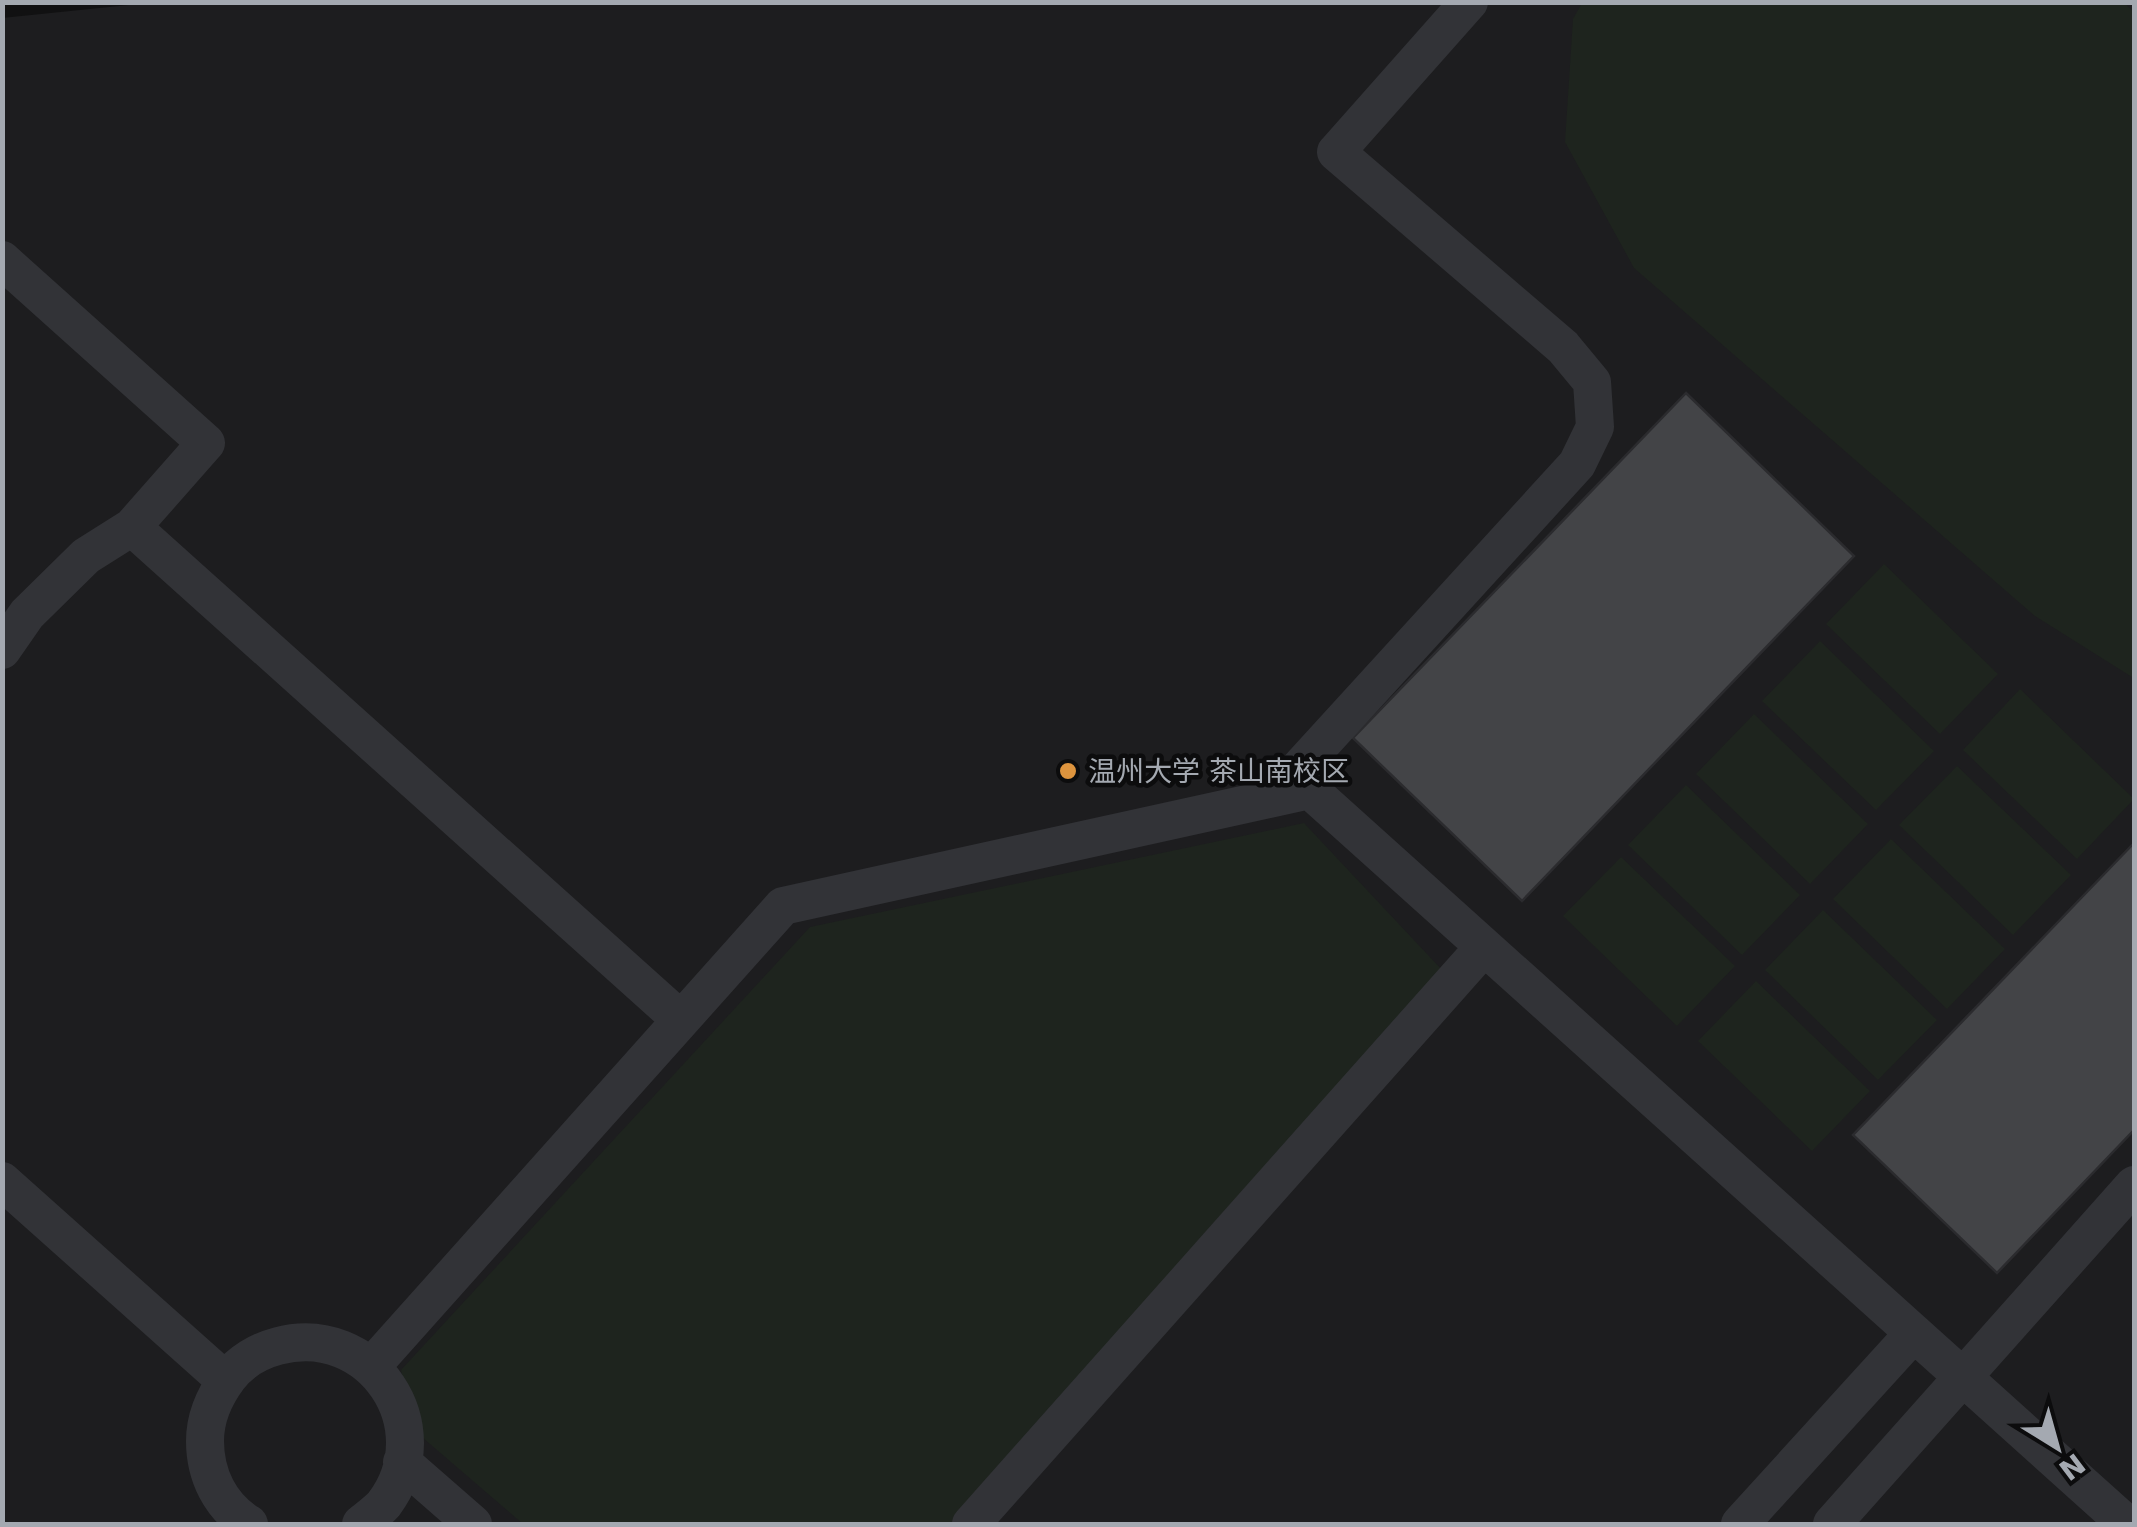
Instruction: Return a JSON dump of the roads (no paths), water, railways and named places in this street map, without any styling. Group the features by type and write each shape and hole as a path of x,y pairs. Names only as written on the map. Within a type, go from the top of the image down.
{"street":[{"path":"1272,798 1577,464 1595,427 1592,382 1562,347 1336,152 1469,2"},
{"path":"2,260 206,443 132,527 86,556 27,614 2,650"},
{"path":"132,527 681,1020"},
{"path":"371,1368 783,906 1310,790 2123,1521 2134,1524"},
{"path":"972,1524 1484,947"},
{"path":"2,1182 226,1380"},
{"path":"1832,1524 2134,1186"},
{"path":"1740,1524 1914,1333"},
{"path":"238,1522 216,1491 205,1460 205,1428 215,1396 234,1370 262,1350 295,1342 328,1344 359,1357 384,1380 400,1409 406,1442 400,1475 384,1504 361,1524"},
{"path":"402,1462 473,1524"}],"place":[{"name":"温州大学 茶山南校区","path":"1068,771"}]}
